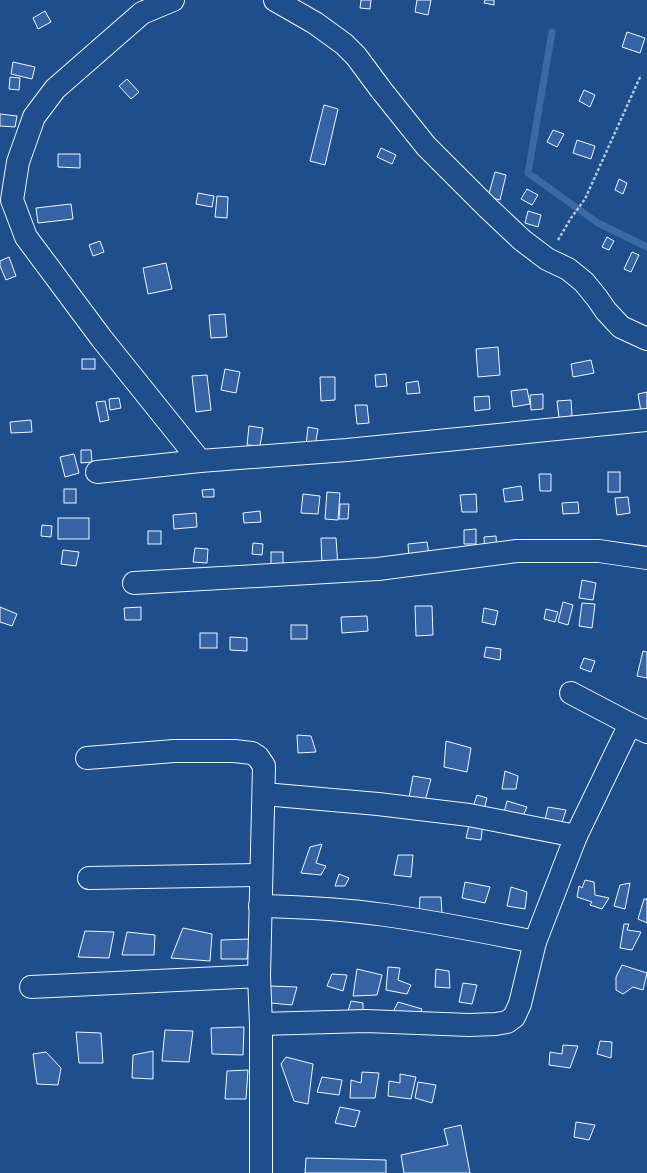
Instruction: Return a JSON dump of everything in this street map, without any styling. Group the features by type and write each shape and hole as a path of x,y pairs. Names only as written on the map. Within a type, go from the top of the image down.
{"street":[{"path":"172,0 142,13 55,89 34,117 18,162 12,200 26,237 102,339 200,461"},
{"path":"276,0 315,23 344,44 356,56 382,92 426,146 488,208 528,245 547,259 568,269 584,282 606,311 621,327 647,339"},
{"path":"97,472 200,461 347,450 647,420"},
{"path":"134,583 378,569 517,551 599,551 647,558"},
{"path":"261,1024 366,1021 469,1025 496,1024 507,1022 514,1017 520,1004 535,942 576,836 639,728 571,693"},
{"path":"87,758 174,750 234,751 252,753 258,757 264,766 259,976 261,1024 261,1173"},
{"path":"264,794 378,804 469,815 576,836"},
{"path":"89,878 261,875"},
{"path":"260,906 316,908 385,915 468,928 535,942"},
{"path":"31,987 259,976"}],"path":[{"path":"571,218 585,199 641,75"}],"building":[{"path":"361,0 371,0 370,9 360,8"},
{"path":"417,0 431,0 428,15 415,12"},
{"path":"485,0 494,0 494,5 484,3"},
{"path":"45,11 51,22 38,29 33,18"},
{"path":"627,32 645,38 640,53 622,47"},
{"path":"13,62 35,67 32,79 11,74"},
{"path":"10,77 20,78 19,90 9,89"},
{"path":"127,79 139,92 131,99 119,86"},
{"path":"584,90 595,95 590,107 579,101"},
{"path":"324,105 338,109 325,165 310,161"},
{"path":"0,114 17,116 15,127 0,126"},
{"path":"553,130 564,134 557,147 547,142"},
{"path":"577,140 595,146 591,159 573,153"},
{"path":"381,148 396,155 392,164 377,157"},
{"path":"58,154 80,154 80,168 58,167"},
{"path":"495,172 506,175 500,200 488,197"},
{"path":"619,179 627,183 623,194 615,190"},
{"path":"527,189 538,195 532,205 521,199"},
{"path":"198,193 214,196 212,207 196,204"},
{"path":"217,196 228,197 227,218 215,217"},
{"path":"71,204 73,219 38,223 36,208"},
{"path":"528,211 541,215 538,227 525,223"},
{"path":"607,237 614,241 609,250 602,247"},
{"path":"100,241 104,252 93,256 89,245"},
{"path":"632,252 639,255 631,272 624,269"},
{"path":"9,257 16,276 6,280 0,266 0,261"},
{"path":"166,263 172,289 148,294 143,268"},
{"path":"225,314 227,337 211,338 209,315"},
{"path":"498,347 500,375 478,377 476,349"},
{"path":"82,359 95,359 95,369 82,369"},
{"path":"591,360 594,373 573,377 571,364"},
{"path":"225,369 240,372 236,393 221,390"},
{"path":"386,374 387,386 376,387 375,375"},
{"path":"207,375 211,410 196,412 192,376"},
{"path":"320,377 335,377 335,400 321,401"},
{"path":"418,381 420,393 407,394 406,383"},
{"path":"527,389 530,404 513,407 511,391"},
{"path":"647,392 647,410 641,412 638,394"},
{"path":"543,394 543,409 531,410 530,395"},
{"path":"489,396 490,409 475,411 474,397"},
{"path":"119,398 121,408 110,410 109,399"},
{"path":"571,400 572,416 559,418 557,401"},
{"path":"105,401 109,420 100,422 96,402"},
{"path":"355,405 367,405 369,423 357,424"},
{"path":"31,420 32,432 11,433 10,422"},
{"path":"249,426 263,428 260,446 247,445"},
{"path":"308,427 318,429 315,446 306,445"},
{"path":"81,450 91,450 92,462 81,463"},
{"path":"74,454 79,473 65,477 60,457"},
{"path":"608,472 620,472 620,492 608,492"},
{"path":"539,474 551,474 551,491 540,491"},
{"path":"521,486 523,500 505,502 503,489"},
{"path":"64,489 76,489 76,503 64,503"},
{"path":"214,489 214,497 203,497 202,490"},
{"path":"327,492 340,493 338,520 325,519"},
{"path":"303,494 320,496 318,514 301,513"},
{"path":"476,494 477,512 462,512 460,495"},
{"path":"628,497 630,513 617,515 615,498"},
{"path":"578,502 579,513 563,514 562,503"},
{"path":"340,504 349,504 348,519 339,519"},
{"path":"260,511 261,522 244,523 243,513"},
{"path":"196,513 197,527 174,529 173,515"},
{"path":"58,518 89,518 89,539 58,539"},
{"path":"42,525 52,526 51,537 41,536"},
{"path":"476,529 476,544 464,544 464,530"},
{"path":"148,531 161,531 161,544 148,544"},
{"path":"496,536 497,553 485,554 484,537"},
{"path":"321,538 336,538 338,567 322,567"},
{"path":"427,542 429,555 409,558 408,544"},
{"path":"253,543 263,544 262,555 252,554"},
{"path":"195,548 208,549 207,563 193,562"},
{"path":"63,550 79,552 76,566 61,564"},
{"path":"271,552 283,552 283,564 271,564"},
{"path":"582,580 596,583 593,600 579,598"},
{"path":"563,602 573,605 568,625 558,622"},
{"path":"582,603 595,604 592,628 579,626"},
{"path":"415,606 432,606 433,635 416,636"},
{"path":"0,607 17,614 12,626 0,622"},
{"path":"141,607 141,620 125,620 124,608"},
{"path":"484,608 498,611 495,625 482,622"},
{"path":"546,609 558,612 555,622 544,619"},
{"path":"367,616 368,631 342,633 341,617"},
{"path":"291,625 307,625 307,639 291,639"},
{"path":"200,633 217,633 217,648 200,648"},
{"path":"230,637 247,638 247,651 230,650"},
{"path":"486,647 501,649 500,660 484,657"},
{"path":"643,651 647,652 647,678 637,676"},
{"path":"584,658 595,661 591,672 580,668"},
{"path":"297,735 311,736 316,752 298,753"},
{"path":"446,741 471,748 467,772 444,767"},
{"path":"505,771 518,776 516,789 502,789"},
{"path":"413,776 431,779 424,805 408,803"},
{"path":"477,795 487,798 483,813 472,810"},
{"path":"507,801 527,807 522,818 503,817"},
{"path":"548,807 566,810 560,829 544,825"},
{"path":"470,821 483,822 481,840 466,838"},
{"path":"322,844 316,863 326,866 321,875 301,873 310,847"},
{"path":"398,855 413,855 411,877 394,875"},
{"path":"339,874 349,878 345,886 335,886"},
{"path":"585,880 594,882 595,895 609,898 602,909 590,905 592,902 577,897 579,886 582,888"},
{"path":"465,882 490,887 485,903 462,898"},
{"path":"630,883 625,909 614,906 620,885"},
{"path":"511,887 527,892 525,909 507,906"},
{"path":"420,897 441,897 442,914 419,912"},
{"path":"644,899 647,899 647,923 638,919"},
{"path":"624,924 629,924 627,930 641,932 632,950 620,948"},
{"path":"183,928 212,934 210,961 171,958"},
{"path":"85,931 114,932 109,958 78,957"},
{"path":"127,932 155,935 154,955 122,955"},
{"path":"250,939 247,959 221,959 221,940"},
{"path":"622,965 647,973 643,990 633,987 623,994 616,990 616,977"},
{"path":"388,967 400,968 398,980 411,985 407,994 386,990"},
{"path":"357,969 382,975 377,995 353,996"},
{"path":"436,969 449,971 450,988 435,987"},
{"path":"332,974 347,975 343,991 327,986"},
{"path":"463,983 477,985 472,1004 459,1002"},
{"path":"270,986 297,987 292,1005 271,1003"},
{"path":"351,1001 363,1003 363,1012 348,1011"},
{"path":"398,1002 422,1009 418,1018 393,1012"},
{"path":"244,1027 243,1055 212,1054 211,1028"},
{"path":"165,1030 193,1031 189,1062 162,1061"},
{"path":"76,1032 101,1033 103,1063 79,1063"},
{"path":"600,1041 612,1042 611,1058 597,1054"},
{"path":"563,1045 578,1046 570,1068 549,1065 550,1052 562,1054"},
{"path":"153,1051 153,1079 132,1078 133,1055"},
{"path":"46,1052 61,1068 58,1085 37,1084 33,1054"},
{"path":"286,1057 313,1064 308,1104 294,1101 281,1064"},
{"path":"248,1070 246,1099 225,1099 227,1071"},
{"path":"362,1072 379,1073 375,1098 350,1098 351,1080 361,1083"},
{"path":"400,1074 416,1077 411,1099 388,1096 389,1081 400,1083"},
{"path":"322,1077 342,1080 339,1095 317,1092"},
{"path":"418,1082 436,1085 432,1103 415,1098"},
{"path":"340,1107 360,1111 355,1127 335,1123"},
{"path":"576,1122 595,1125 589,1140 574,1137"},
{"path":"461,1125 470,1173 404,1173 401,1155 448,1145 444,1129"},
{"path":"306,1158 386,1160 386,1173 305,1173"}],"waterway":[{"path":"552,32 528,173 598,223 647,247"}]}
